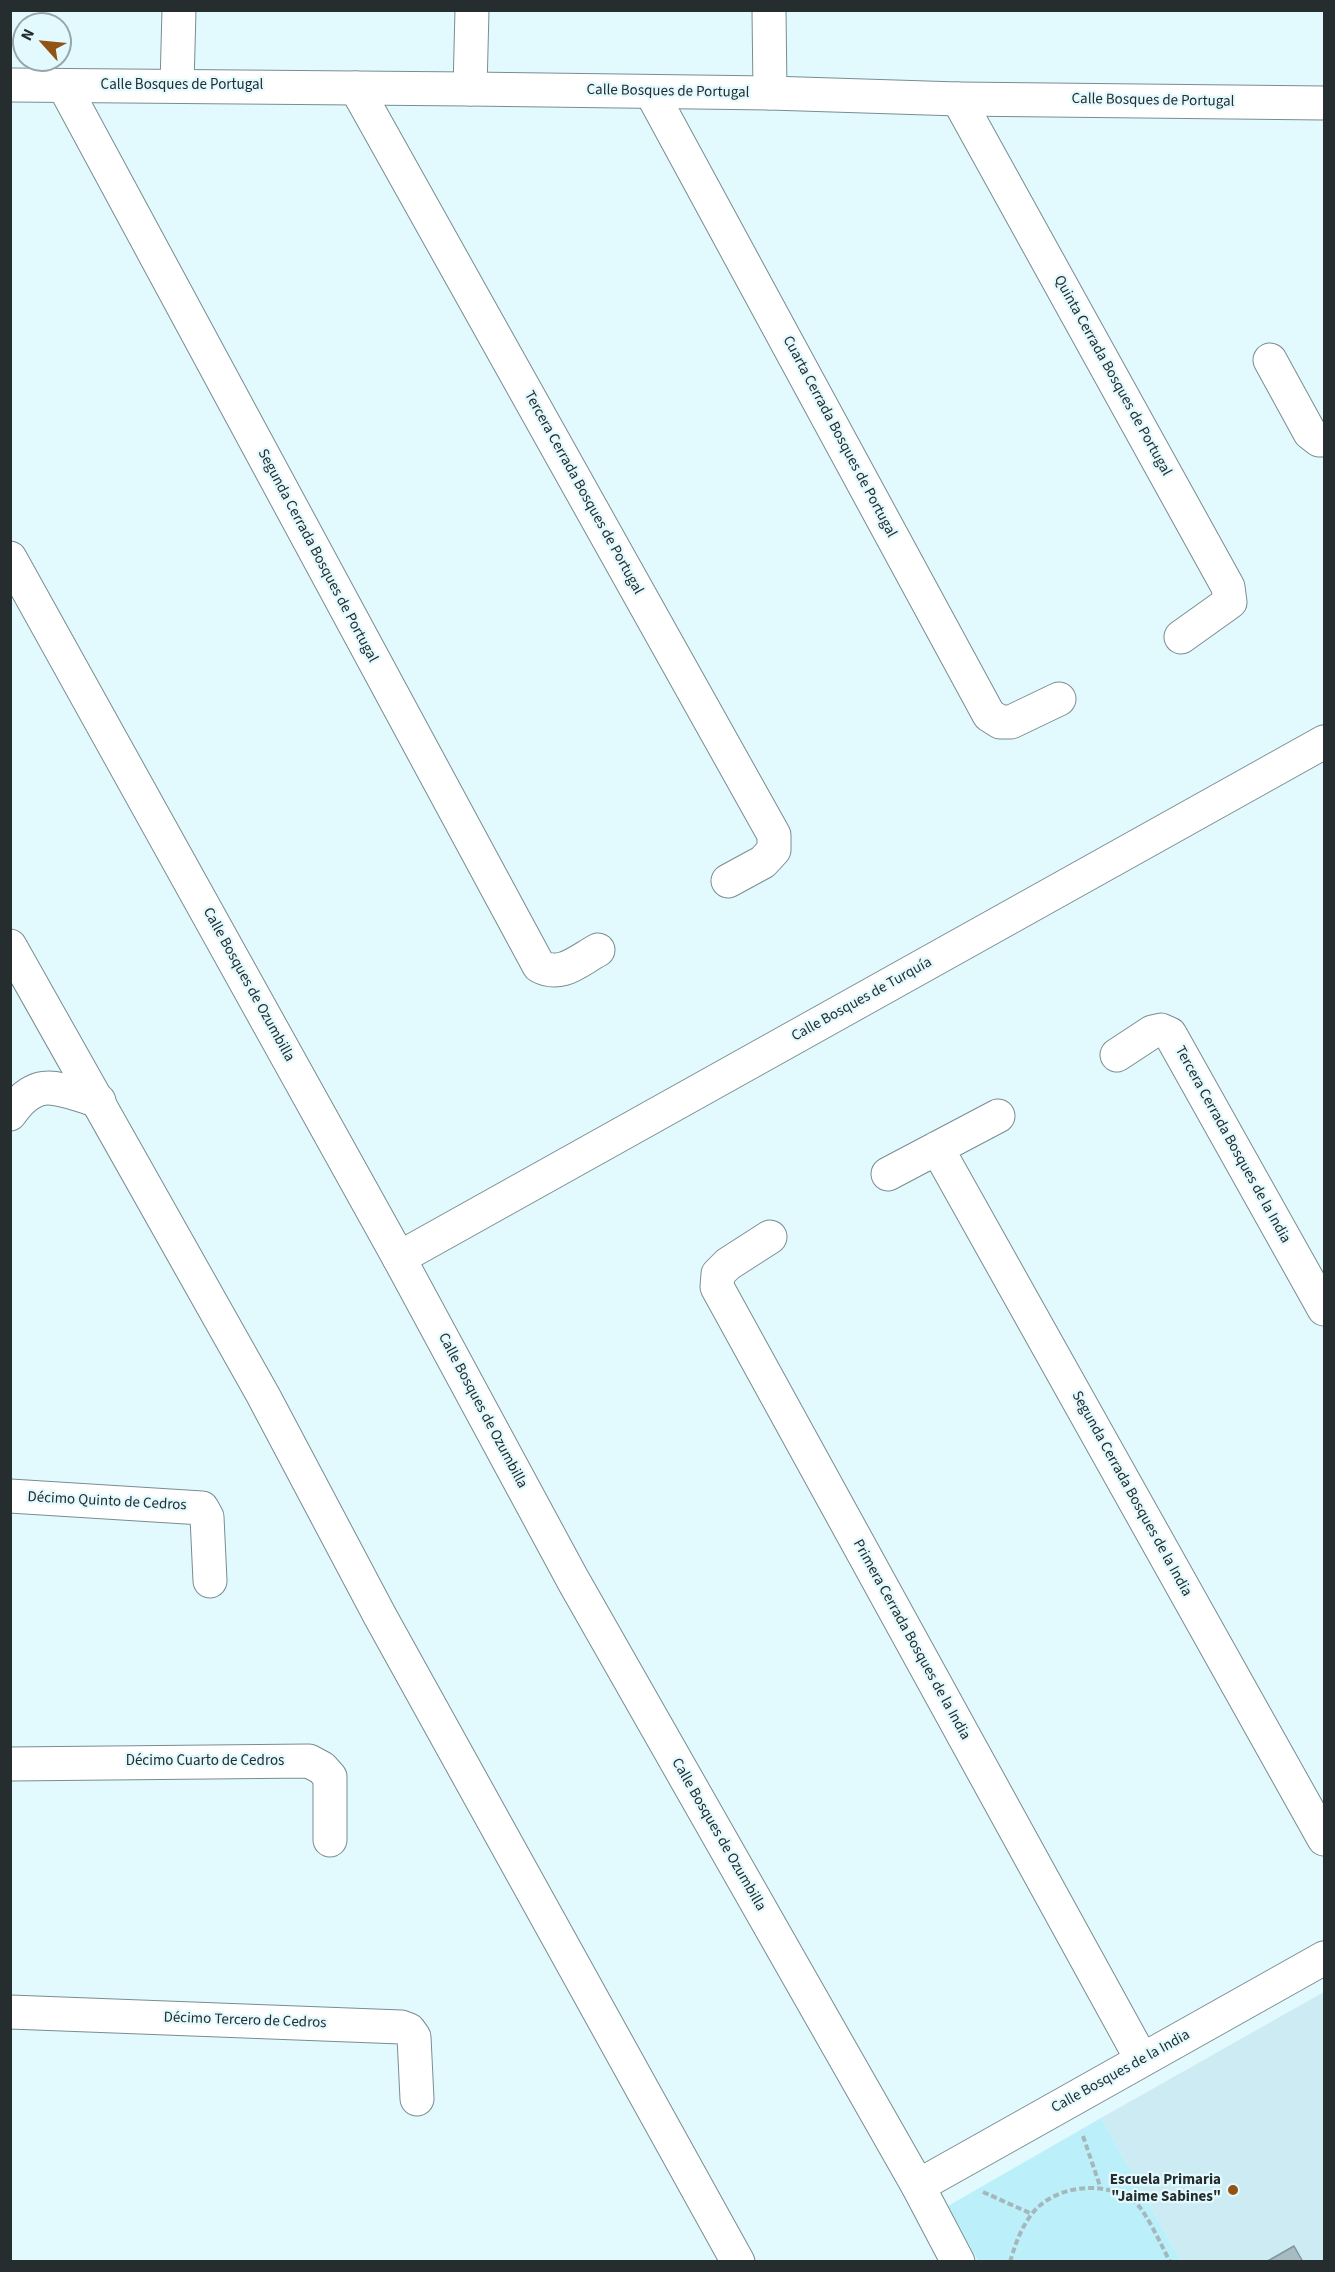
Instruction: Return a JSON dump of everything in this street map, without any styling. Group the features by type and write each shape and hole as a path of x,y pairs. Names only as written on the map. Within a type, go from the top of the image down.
{"street":[{"path":"177,85 179,10"},
{"path":"470,88 472,10"},
{"path":"769,10 770,93"},
{"name":"Calle Bosques de Portugal","path":"10,85 470,88 958,99 1324,103"},
{"name":"Segunda Cerrada Bosques de Portugal","path":"64,86 539,966 547,971 560,972 598,950"},
{"name":"Tercera Cerrada Bosques de Portugal","path":"356,88 774,835 774,850 763,862 728,881"},
{"name":"Cuarta Cerrada Bosques de Portugal","path":"651,92 989,715 1000,722 1011,722 1059,699"},
{"name":"Quinta Cerrada Bosques de Portugal","path":"958,99 1228,587 1230,602 1181,637"},
{"path":"1269,360 1310,433 1318,440 1324,440"},
{"name":"Calle Bosques de Ozumbilla","path":"10,558 399,1258 573,1580 918,2186 958,2262"},
{"name":"Calle Bosques de Turquía","path":"399,1258 1324,742"},
{"path":"10,946 257,1385 380,1616 738,2262"},
{"name":"Tercera Cerrada Bosques de la India","path":"1117,1054 1152,1032 1161,1030 1170,1034 1324,1309"},
{"path":"10,1114 18,1103 33,1090 48,1086 99,1101"},
{"path":"888,1174 998,1116"},
{"name":"Segunda Cerrada Bosques de la India","path":"937,1148 1324,1839"},
{"name":"Primera Cerrada Bosques de la India","path":"770,1237 728,1264 718,1274 717,1287 1142,2060"},
{"name":"Décimo Quinto de Cedros","path":"10,1496 202,1508 207,1517 210,1581"},
{"name":"Décimo Cuarto de Cedros","path":"10,1764 309,1761 322,1768 330,1777 330,1840"},
{"name":"Calle Bosques de la India","path":"918,2186 1324,1958"},
{"name":"Décimo Tercero de Cedros","path":"10,2012 401,2027 409,2030 414,2037 417,2099"}],"path":[{"path":"1070,2101 1101,2189"},
{"path":"1010,2262 1018,2236 1032,2214 1053,2196 1077,2188 1101,2189 1124,2196 1137,2204 1170,2262"}],"shaded area":[{"name":"Escuela Primaria \"Jaime Sabines\"","path":"1324,1992 1324,2261 1181,2261 1101,2118"},
{"path":"1101,2118 1181,2261 978,2261 948,2206"}],"building":[{"path":"1294,2246 1303,2262 1266,2262"}],"place":[{"name":"Escuela Primaria \"Jaime Sabines\"","path":"1233,2190"}]}
